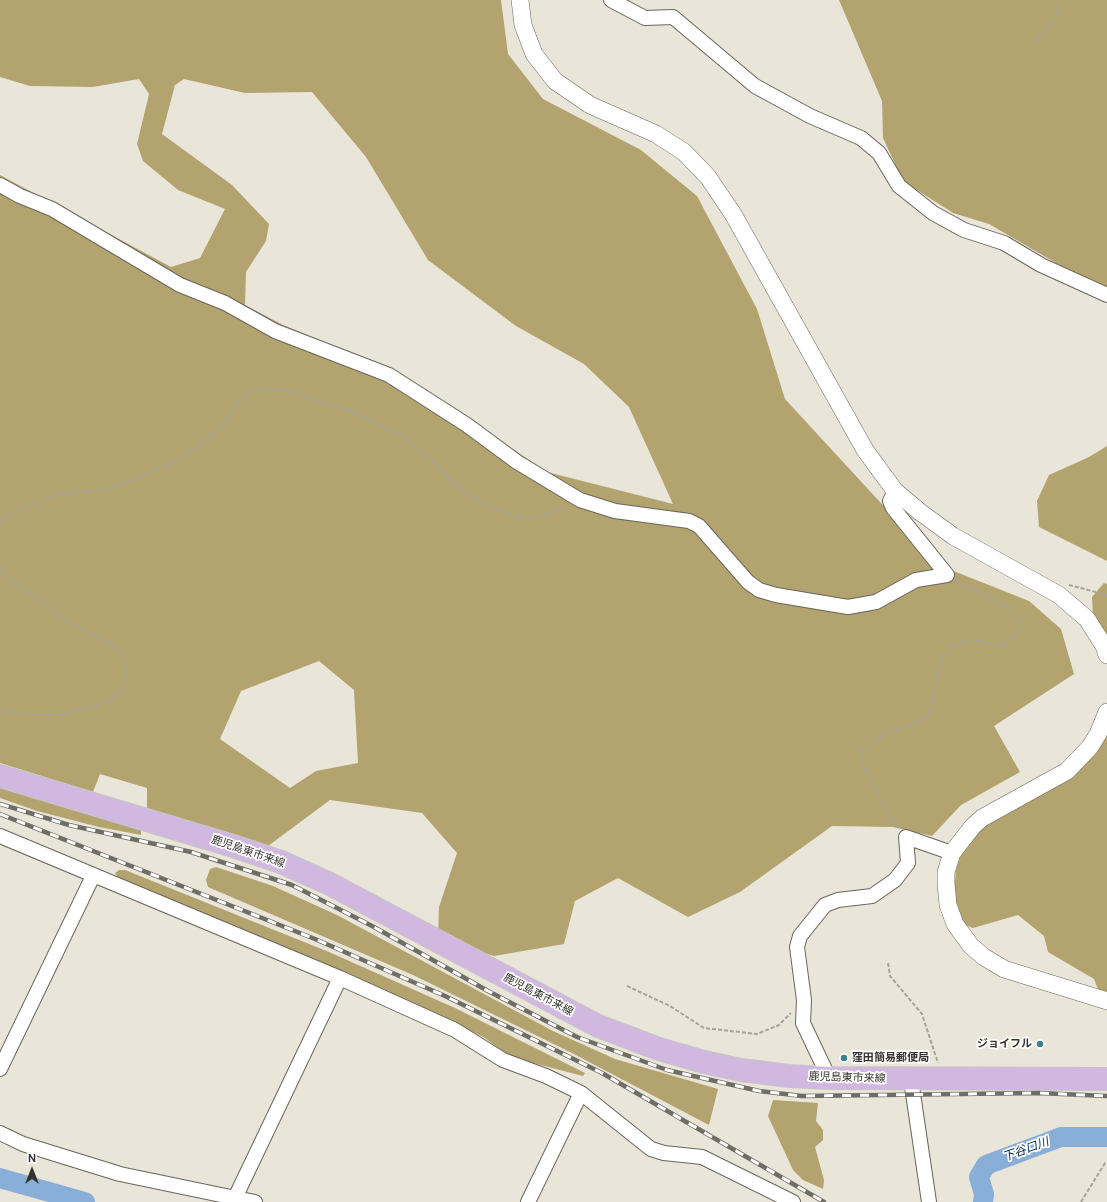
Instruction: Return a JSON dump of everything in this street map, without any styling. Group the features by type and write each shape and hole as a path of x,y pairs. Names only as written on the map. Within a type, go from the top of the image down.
{"main road":[{"name":"鹿児島東市来線","path":"0,776 233,846 281,862 330,884 564,1009 629,1039 659,1049 741,1070 789,1076 910,1080 1107,1079"}],"street":[{"path":"520,0 523,25 534,54 555,81 590,105 656,134 684,152 708,177 733,214 862,444 877,468 895,491 920,512 953,536 1059,595 1086,619 1104,646 1107,655"},
{"path":"611,0 645,18 672,17 755,86 810,116 861,138 879,153 899,186 933,212 964,230 1004,243 1041,266 1107,296"},
{"path":"0,185 20,196 52,209 180,285 225,303 275,331 389,375 460,421 517,462 580,500 615,510 689,521 699,526 748,582 759,590 776,595 848,607 863,606 876,602 916,580 948,575"},
{"path":"895,491 890,501 893,508 948,575"},
{"path":"1107,712 1098,734 1090,747 1067,771 982,818 965,835 952,853 946,872 948,905 955,924 971,946 984,957 1004,969 1107,1001"},
{"path":"0,836 340,978 455,1030 503,1060 546,1076 581,1093 651,1149 664,1153 708,1159 793,1202"},
{"path":"829,1078 803,1023 804,1000 797,947 800,936 825,905 838,900 872,896 895,880 908,863 906,837 952,853"},
{"path":"0,1069 94,876"},
{"path":"235,1198 340,978"},
{"path":"910,1080 928,1202"},
{"path":"528,1202 581,1093"},
{"path":"0,1133 23,1144 120,1174 255,1202"}],"path":[{"path":"1034,43 1059,16 1055,0"},
{"path":"0,524 6,518 44,499 64,494 104,490 169,465 194,450 223,425 245,394 257,389 283,390 346,409 403,436 440,468 450,481 468,495 484,504 516,516 533,517 548,514 580,500"},
{"path":"0,567 16,584 70,623 106,641 122,655 126,666 123,689 104,703 61,714 21,714 0,710"},
{"path":"906,837 892,820 872,782 863,764 862,752 886,732 919,722 931,712 941,658 952,646 974,640 1001,646 1014,638 1022,622 1006,606 948,575"},
{"path":"1065,584 1107,595"},
{"path":"888,963 890,976 922,1014 943,1079"},
{"path":"627,986 670,1006 704,1028 757,1034 779,1025 804,1000"},
{"path":"1081,1202 1107,1162"}],"shaded area":[{"path":"0,0 501,0 508,54 543,99 641,150 697,196 757,309 785,399 891,514 946,568 1029,601 1061,629 1074,674 994,726 1020,772 961,805 932,836 893,827 832,826 740,892 688,917 618,878 575,901 564,944 494,956 438,939 439,907 457,853 422,813 330,800 268,846 147,809 147,788 100,774 93,792 0,763 0,175 171,267 200,258 225,209 178,190 143,161 137,144 149,94 139,79 93,87 30,86 0,77","holes":["184,79 245,93 312,92 366,157 428,260 516,326 584,364 629,407 673,504 547,472 398,372 283,325 245,305 246,272 266,241 269,224 232,185 162,134 175,85","319,661 354,690 358,763 316,771 290,788 220,739 241,691"]},
{"path":"839,0 1107,0 1107,290 1056,263 989,224 953,213 903,181 883,138 882,101"},
{"path":"1107,446 1107,561 1039,527 1037,501 1049,475 1089,457"},
{"path":"1104,583 1107,584 1107,639 1093,615 1092,597"},
{"path":"1107,732 1107,998 1101,997 1094,979 1048,952 1044,936 1018,915 973,928 965,925 955,907 954,892 956,870 962,852 975,834"},
{"path":"0,785 141,830 141,835 99,827 37,811 0,798"},
{"path":"216,867 273,886 337,915 553,1031 615,1059 718,1089 709,1125 570,1052 413,975 208,887 206,880 210,869"},
{"path":"119,870 125,870 329,952 455,1008 585,1073 583,1076 510,1057 485,1038 436,1013 119,879 115,873"},
{"path":"773,1100 818,1103 816,1121 823,1130 823,1140 815,1147 824,1180 823,1189 803,1180 793,1170 768,1116"}],"waterway":[{"name":"下谷口川","path":"983,1202 984,1194 979,1177 986,1165 1061,1137 1107,1137"},
{"name":"下谷口川","path":"0,1178 85,1202"}],"railway":[{"path":"0,804 69,825 191,852 292,885 374,927 488,991 577,1037 667,1070 759,1091 802,1096 1039,1093 1107,1096"},
{"path":"0,814 315,939 445,996 602,1073 824,1202"}],"place":[{"name":"ジョイフル","path":"1040,1044"},
{"name":"窪田簡易郵便局","path":"844,1058"}]}
